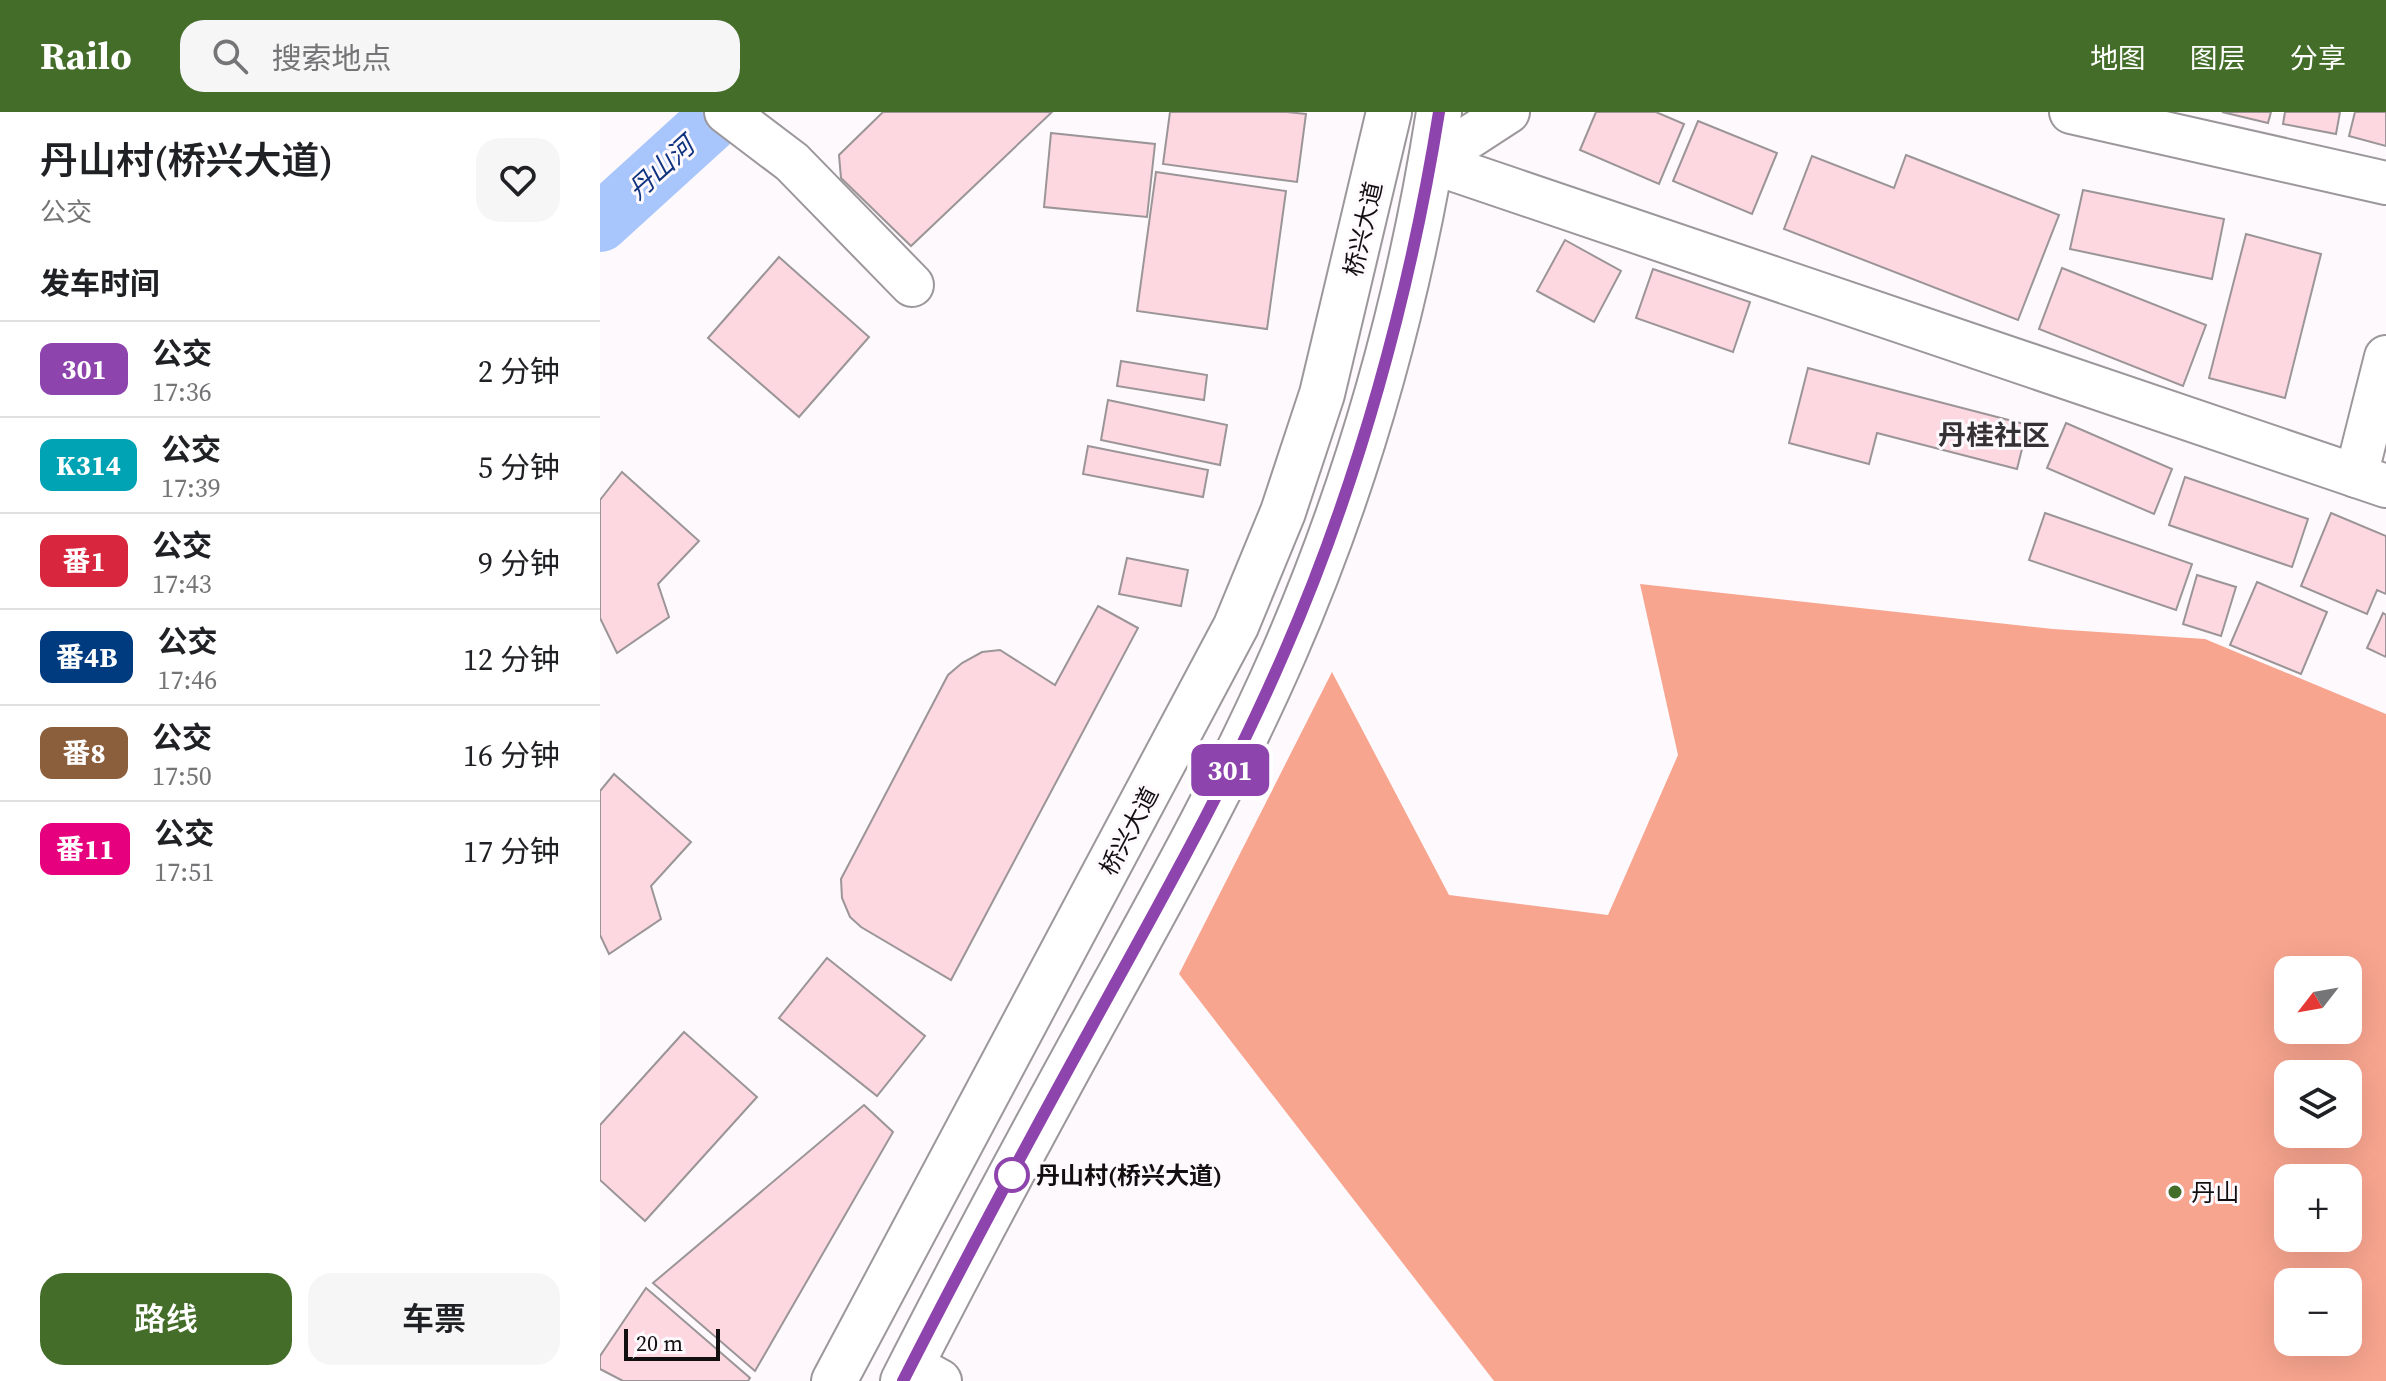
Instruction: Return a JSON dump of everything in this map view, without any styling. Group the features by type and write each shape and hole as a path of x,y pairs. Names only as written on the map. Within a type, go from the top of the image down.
{"main road":[{"name":"桥兴大道","path":"834,1381 1236,626 1283,512 1322,394 1389,112"},
{"path":"918,1376 1232,766 1285,650 1367,427 1393,331 1431,162 1439,112"}],"street":[{"path":"726,112 792,162 912,285"},
{"path":"1431,162 1508,112"},
{"path":"2071,112 2386,183"},
{"path":"1431,162 2371,481 2386,357"}],"shaded area":[{"path":"1640,584 2053,629 2205,639 2386,714 2386,1381 1494,1381 1179,974 1332,672 1449,895 1608,915 1678,755"}],"building":[{"path":"883,112 1052,112 911,246 841,178 839,155"},
{"path":"1170,112 1306,114 1297,182 1163,164"},
{"path":"1596,112 1656,112 1684,124 1659,184 1580,150"},
{"path":"2222,112 2271,112 2268,123"},
{"path":"2285,112 2340,112 2336,134 2283,124"},
{"path":"2355,112 2386,112 2386,146 2349,136"},
{"path":"1698,121 1777,153 1752,214 1673,181"},
{"path":"1051,133 1155,144 1147,217 1044,207"},
{"path":"1906,155 2059,215 2018,320 1784,229 1812,156 1894,188"},
{"path":"1156,172 1286,191 1267,329 1137,311"},
{"path":"2083,190 2224,219 2212,279 2070,249"},
{"path":"2246,234 2321,254 2285,398 2209,378"},
{"path":"1565,240 1621,271 1594,322 1537,291"},
{"path":"779,257 869,337 799,417 708,338"},
{"path":"2062,268 2206,325 2183,386 2039,329"},
{"path":"1653,269 1750,302 1733,352 1636,318"},
{"path":"1121,361 1207,375 1204,400 1117,386"},
{"path":"1808,368 2028,425 2017,469 1877,433 1869,464 1789,443"},
{"path":"1108,400 1227,425 1220,465 1101,440"},
{"path":"2066,423 2172,469 2154,514 2047,468"},
{"path":"1088,446 1208,470 1203,497 1083,474"},
{"path":"622,472 699,541 658,584 669,617 617,653 600,618 600,500"},
{"path":"2185,477 2308,519 2292,567 2169,525"},
{"path":"2045,513 2192,564 2176,610 2029,560"},
{"path":"2331,513 2386,536 2386,594 2377,590 2367,614 2301,586"},
{"path":"1127,558 1188,570 1181,606 1119,594"},
{"path":"2197,575 2236,587 2221,636 2183,624"},
{"path":"2257,582 2327,612 2301,674 2230,645"},
{"path":"1098,606 1138,628 951,980 861,927 850,917 842,898 841,879 948,675 982,652 1000,650 1055,685"},
{"path":"2383,613 2386,615 2386,657 2367,648"},
{"path":"614,774 691,842 651,886 661,919 609,954 600,935 600,791"},
{"path":"827,958 925,1036 877,1096 779,1018"},
{"path":"684,1032 757,1097 645,1221 600,1180 600,1125"},
{"path":"864,1105 893,1132 755,1371 653,1283"},
{"path":"646,1288 750,1378 748,1381 623,1381 600,1369 600,1356"}],"waterway":[{"name":"丹山河","path":"600,223 722,112"}],"bus line":[{"name":"301","path":"903,1381 1232,766 1285,650 1367,427 1393,331 1431,162 1439,112"}],"place":[{"name":"丹山村(桥兴大道)","path":"1012,1175"},
{"name":"丹山","path":"2175,1192"}],"district":[{"name":"丹桂社区","path":"1994,435"}]}
